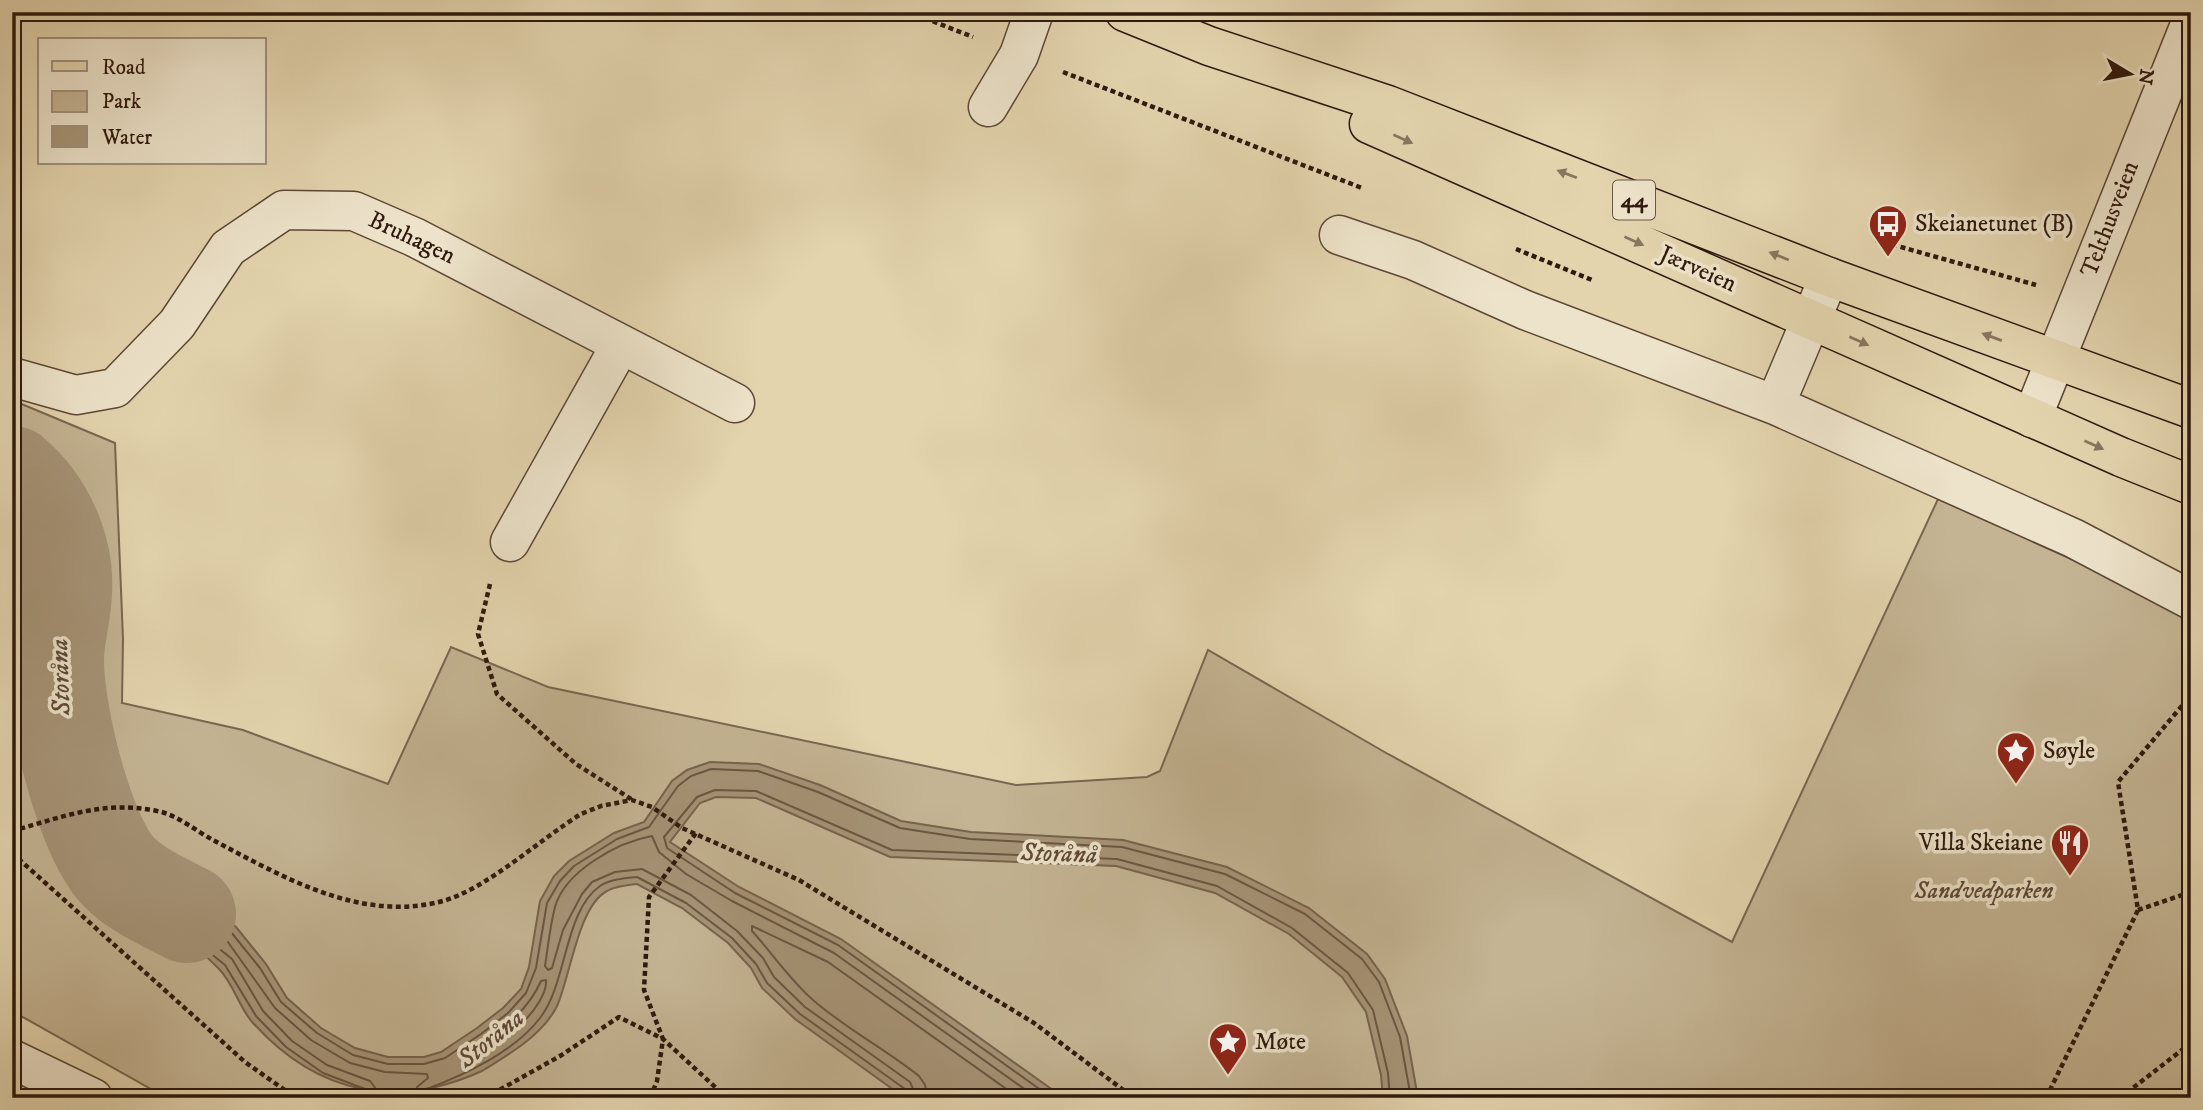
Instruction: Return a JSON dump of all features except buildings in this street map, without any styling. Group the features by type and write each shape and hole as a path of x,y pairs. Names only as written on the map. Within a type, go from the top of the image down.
{"main road":[{"name":"Jærveien","path":"1125,12 1209,46 1388,105 1829,277 2191,409"},
{"name":"Jærveien","path":"1209,46 1378,128 2032,418 2191,485"}],"street":[{"path":"988,107 1019,55 1034,12"},
{"name":"Telthusveien","path":"2032,418 2131,164 2191,22"},
{"name":"Bruhagen","path":"12,377 76,395 115,388 177,324 228,248 284,210 354,211 414,237 735,403"},
{"path":"1339,235 1413,260 1525,310 1775,405 2073,538 2191,600"},
{"path":"1775,405 1829,277"},
{"path":"510,542 621,344"},
{"path":"13,1059 93,1098"}],"path":[{"path":"510,542 489,587 478,634 497,694 576,764 632,800 652,807 682,828 799,880 879,927 1034,1023 1134,1098"},
{"path":"2046,1098 2138,910 2118,782 2191,695"},
{"path":"12,831 106,806 160,811 292,882 340,898 382,906 441,901 470,891 581,814 601,806 632,800"},
{"path":"650,1098 657,1081 663,1039 644,990 649,897 696,833"},
{"path":"12,853 245,1062 296,1098"},
{"path":"2138,910 2191,892"},
{"path":"485,1098 560,1056 619,1017 663,1039 727,1098"},
{"path":"2120,1098 2191,1043"}],"green space":[{"name":"Sandvedparken","path":"12,400 115,443 123,639 122,703 243,730 388,784 451,647 548,687 1016,785 1147,777 1160,771 1208,650 1388,754 1732,942 1938,499 2191,613 2191,1098 167,1098 12,1011"}],"water":[{"path":"12,452 42,478 62,508 75,540 82,575 84,721 97,795 62,804 39,718 36,689 45,570 37,543 12,507"},
{"name":"Storånå","path":"710,762 759,764 820,785 901,821 971,832 1123,840 1227,867 1309,908 1367,954 1385,979 1407,1036 1418,1098 1383,1098 1381,1075 1366,1012 1342,977 1289,934 1215,893 1116,866 890,857 756,798 716,797 700,803 670,842 739,887 841,939 1064,1098 905,1098 795,1019 762,988 751,968 728,943 682,908 637,884 614,888 597,899 582,927 557,1006 543,1026 524,1043 482,1071 450,1083 419,1090 389,1092 359,1088 331,1080 304,1066 278,1047 248,1017 219,969 181,936 118,889 82,852 69,830 110,820 145,855 236,927 266,964 287,998 321,1028 355,1048 388,1057 424,1057 441,1052 477,1028 503,1008 521,989 529,967 540,901 554,876 569,861 614,833 644,822 672,781 687,770"}],"waterway":[{"name":"Storåna","path":"12,475 24,486 43,513 51,528 61,560 63,593 55,656 56,679 64,734 90,821 112,864 127,880 187,914"}],"place":[{"name":"Skeianetunet (B)","path":"1888,258"},
{"name":"Søyle","path":"2016,785"},
{"name":"Villa Skeiane","path":"2070,877"},
{"name":"Møte","path":"1228,1076"}]}
